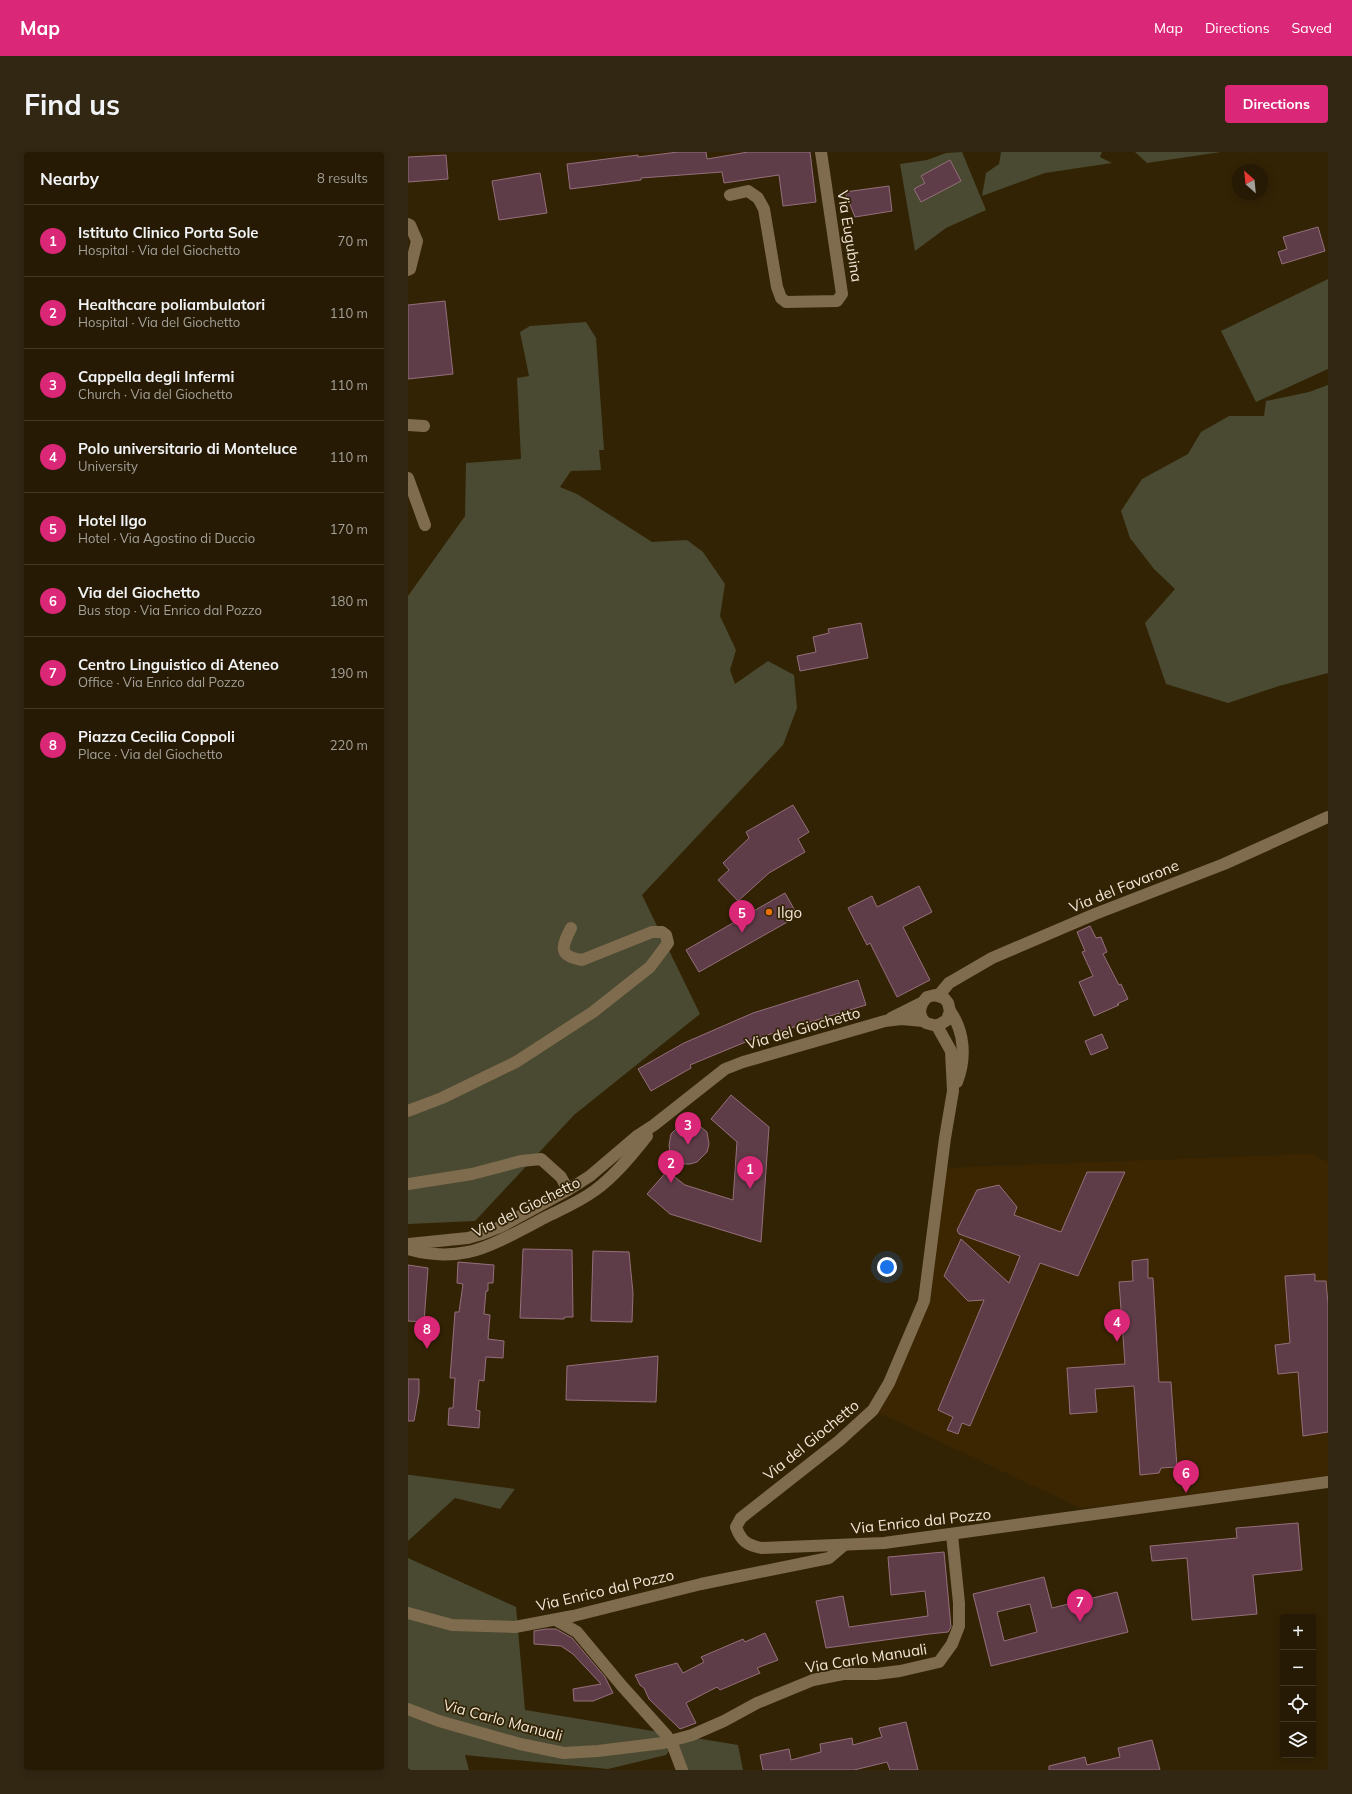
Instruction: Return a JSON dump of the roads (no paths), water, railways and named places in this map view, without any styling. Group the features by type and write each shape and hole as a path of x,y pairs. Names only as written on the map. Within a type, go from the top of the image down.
{"street":[{"name":"Via Eugubina","path":"730,195 748,191 758,198 764,209 777,287 781,298 786,302 837,301 842,294 821,152"},
{"path":"408,224 410,225 417,240 409,269"},
{"path":"408,425 424,426"},
{"path":"408,478 425,525"},
{"name":"Via del Favarone","path":"938,996 949,983 992,958 1095,914 1224,864 1328,817"},
{"path":"408,1111 442,1098 516,1062 593,1012 650,967 668,943 666,935 662,932 652,932 582,960 571,958 564,953 563,945 571,928"},
{"name":"Via del Giochetto","path":"844,1546 761,1548 748,1545 740,1538 736,1527 740,1518 754,1506 839,1441 873,1410 889,1383 924,1301 945,1138 954,1091 961,1070 963,1050 958,1026 946,1000 938,996 927,997 923,1002 885,1021"},
{"path":"923,1002 920,1010 924,1021"},
{"path":"937,1026 947,1020 950,1011"},
{"name":"Via del Giochetto","path":"408,1244 468,1238 482,1234 500,1227 568,1190 590,1176 637,1136 654,1125 725,1069 743,1062 885,1021 901,1019 924,1021 928,1024 937,1026 951,1051 954,1091"},
{"name":"Via del Giochetto","path":"408,1249 443,1255 470,1252 532,1224 595,1190 620,1166 645,1138 654,1125"},
{"path":"408,1184 472,1174 521,1161 542,1159 561,1177 568,1190"},
{"name":"Via Enrico dal Pozzo","path":"408,1613 452,1625 515,1627 556,1620 701,1584 829,1558 844,1546 952,1535 1248,1491 1328,1482"},
{"name":"Via Carlo Manuali","path":"408,1709 439,1721 506,1740 564,1753 598,1752 670,1741 692,1735 724,1721 757,1703 812,1680 843,1674 876,1674 900,1671 939,1662 952,1644 959,1626 959,1603 952,1535"},
{"path":"556,1620 577,1632 670,1741 682,1770"}],"place":[{"name":"Ilgo","path":"769,912"},
{"name":"Hotel Ilgo","path":"742,933"},
{"name":"Cappella degli Infermi","path":"688,1145"},
{"name":"Healthcare poliambulatori","path":"671,1183"},
{"name":"Istituto Clinico Porta Sole","path":"750,1189"},
{"name":"Polo universitario di Monteluce","path":"1117,1342"},
{"name":"Piazza Cecilia Coppoli","path":"427,1349"},
{"name":"Via del Giochetto","path":"1186,1493"},
{"name":"Centro Linguistico di Ateneo","path":"1080,1622"}]}
